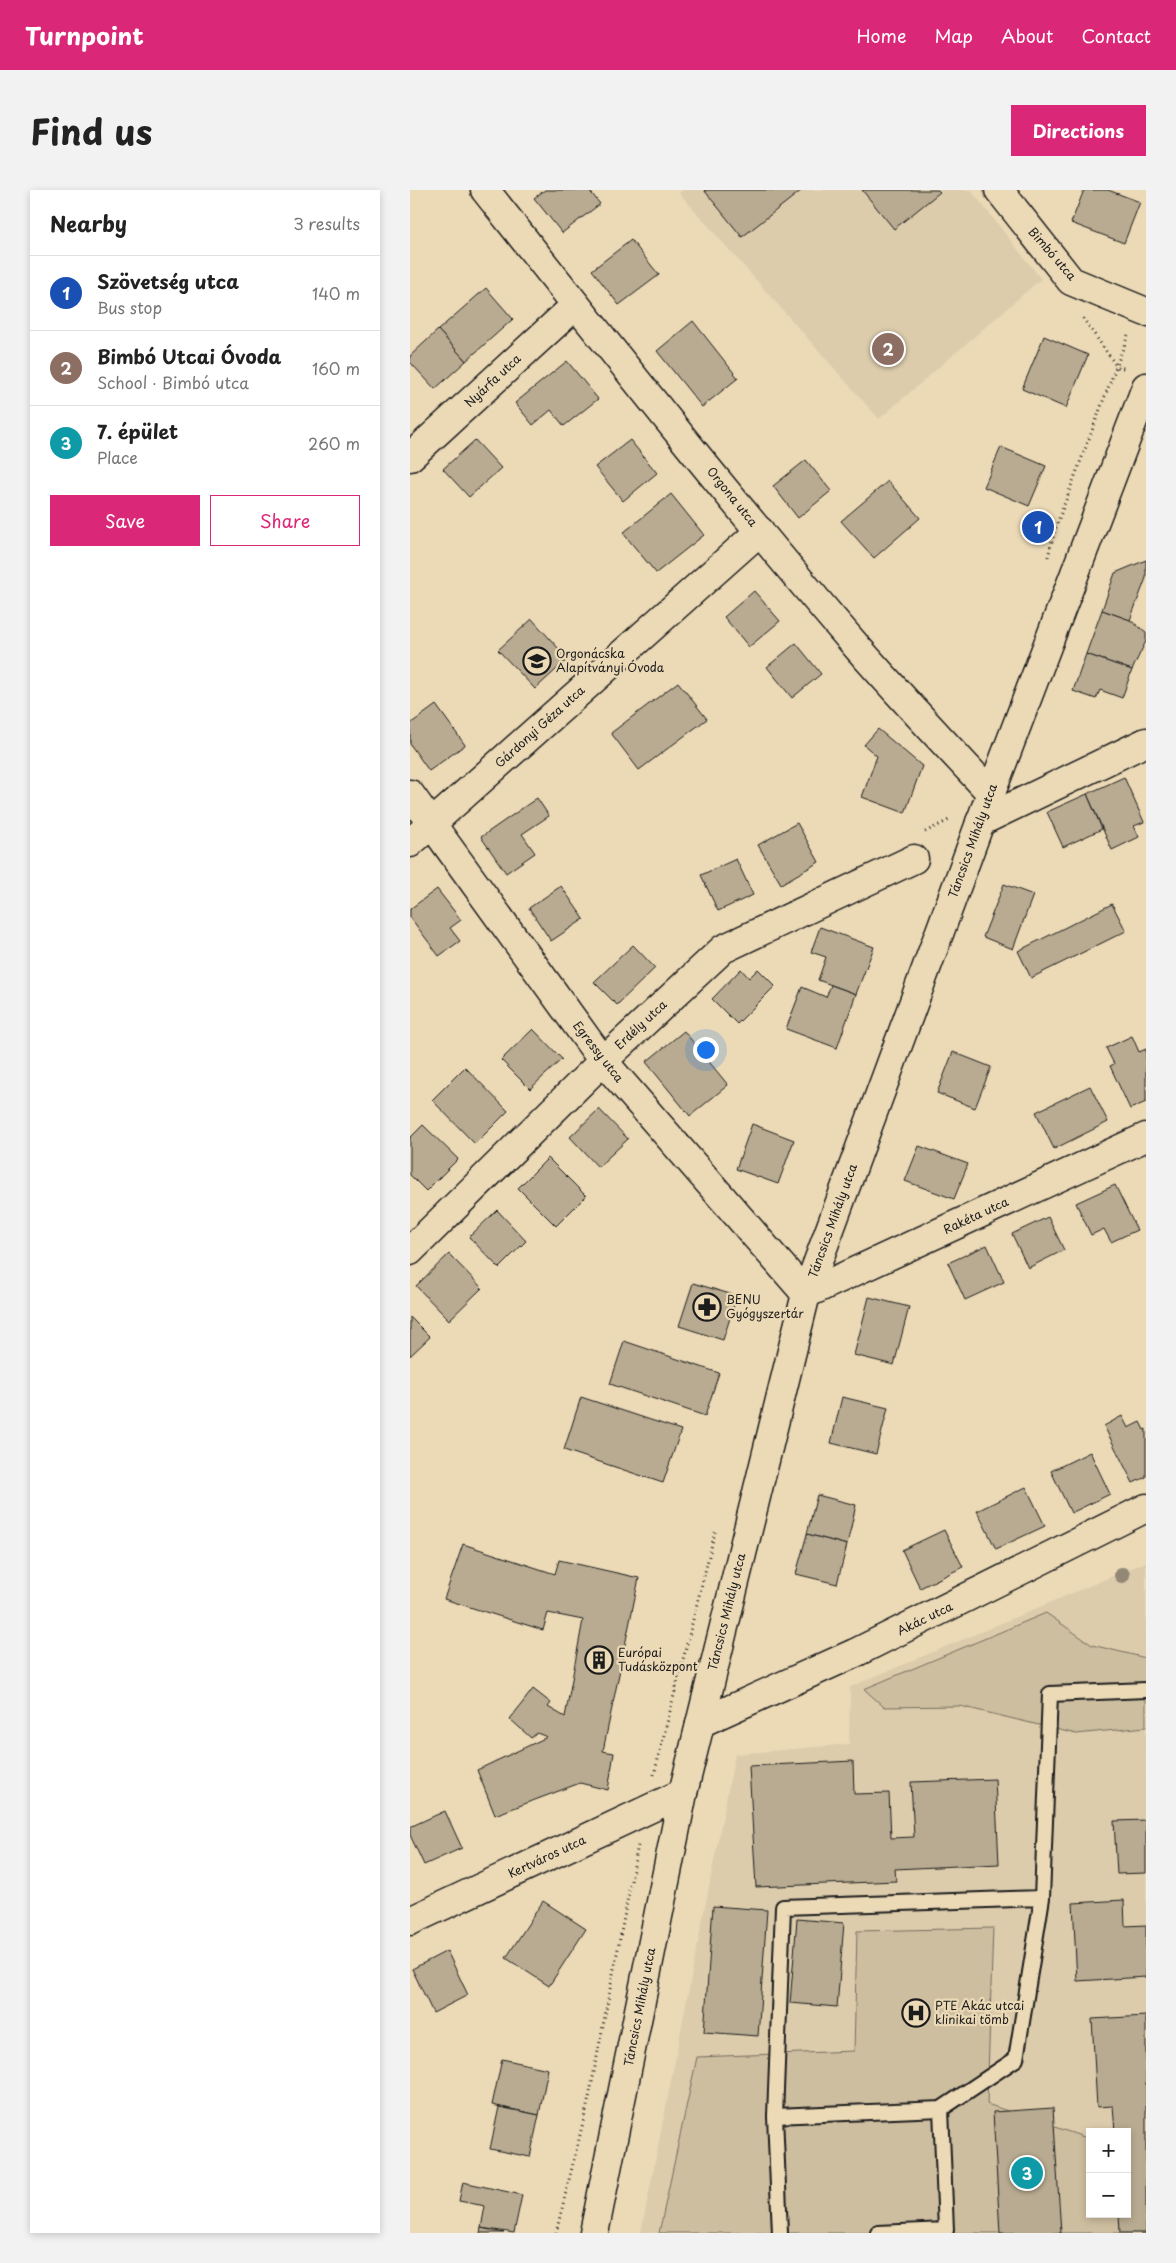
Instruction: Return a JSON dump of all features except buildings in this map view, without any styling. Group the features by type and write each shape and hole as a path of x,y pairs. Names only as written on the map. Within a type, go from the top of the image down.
{"street":[{"name":"Orgona utca","path":"486,190 576,305 760,531 858,648 991,793"},
{"name":"Bimbó utca","path":"999,190 1071,281 1146,312"},
{"name":"Nyárfa utca","path":"410,457 576,305"},
{"name":"Táncsics Mihály utca","path":"594,2233 683,1793 806,1294 980,822 1146,387"},
{"name":"Gárdonyi Géza utca","path":"410,843 760,531"},
{"path":"980,822 1146,742"},
{"name":"Egressy utca","path":"410,794 603,1061 806,1294"},
{"name":"Erdély utca","path":"410,1251 603,1061 723,949 914,859"},
{"name":"Rakéta utca","path":"806,1294 1146,1138"},
{"name":"Akác utca","path":"700,1723 855,1653 1146,1508"},
{"name":"Kertváros utca","path":"410,1921 683,1793"}],"lane":[{"path":"776,2116 942,2109 1016,2059 1042,1898 1050,1694 1146,1690"},
{"path":"780,2233 776,2116 783,1907 1042,1898"},
{"path":"878,2233 946,2230 942,2109"}],"shaded area":[{"path":"683,190 971,190 1041,279 879,419 679,193"},
{"name":"PTE Akác utcai klinikai tömb","path":"1146,1562 1146,2233 641,2233 735,1754 849,1744 850,1687"},
{"path":"1046,1613 1092,1645 1146,1658 1146,1727 1076,1734 960,1706 884,1707 864,1689"},
{"path":"993,1928 987,2104 1086,2138 1086,2218 1131,2218 1146,2233 659,2233 697,2057 854,2051 857,1931"}],"place":[{"name":"Bimbó Utcai Óvoda","path":"888,349"},
{"name":"Szövetség utca","path":"1038,527"},
{"name":"Orgonácska Alapítványi Óvoda","path":"537,661"},
{"name":"BENU Gyógyszertár","path":"707,1307"},
{"name":"Európai Tudásközpont","path":"599,1660"},
{"name":"PTE Akác utcai klinikai tömb","path":"916,2013"},
{"name":"7. épület","path":"1027,2173"}]}
